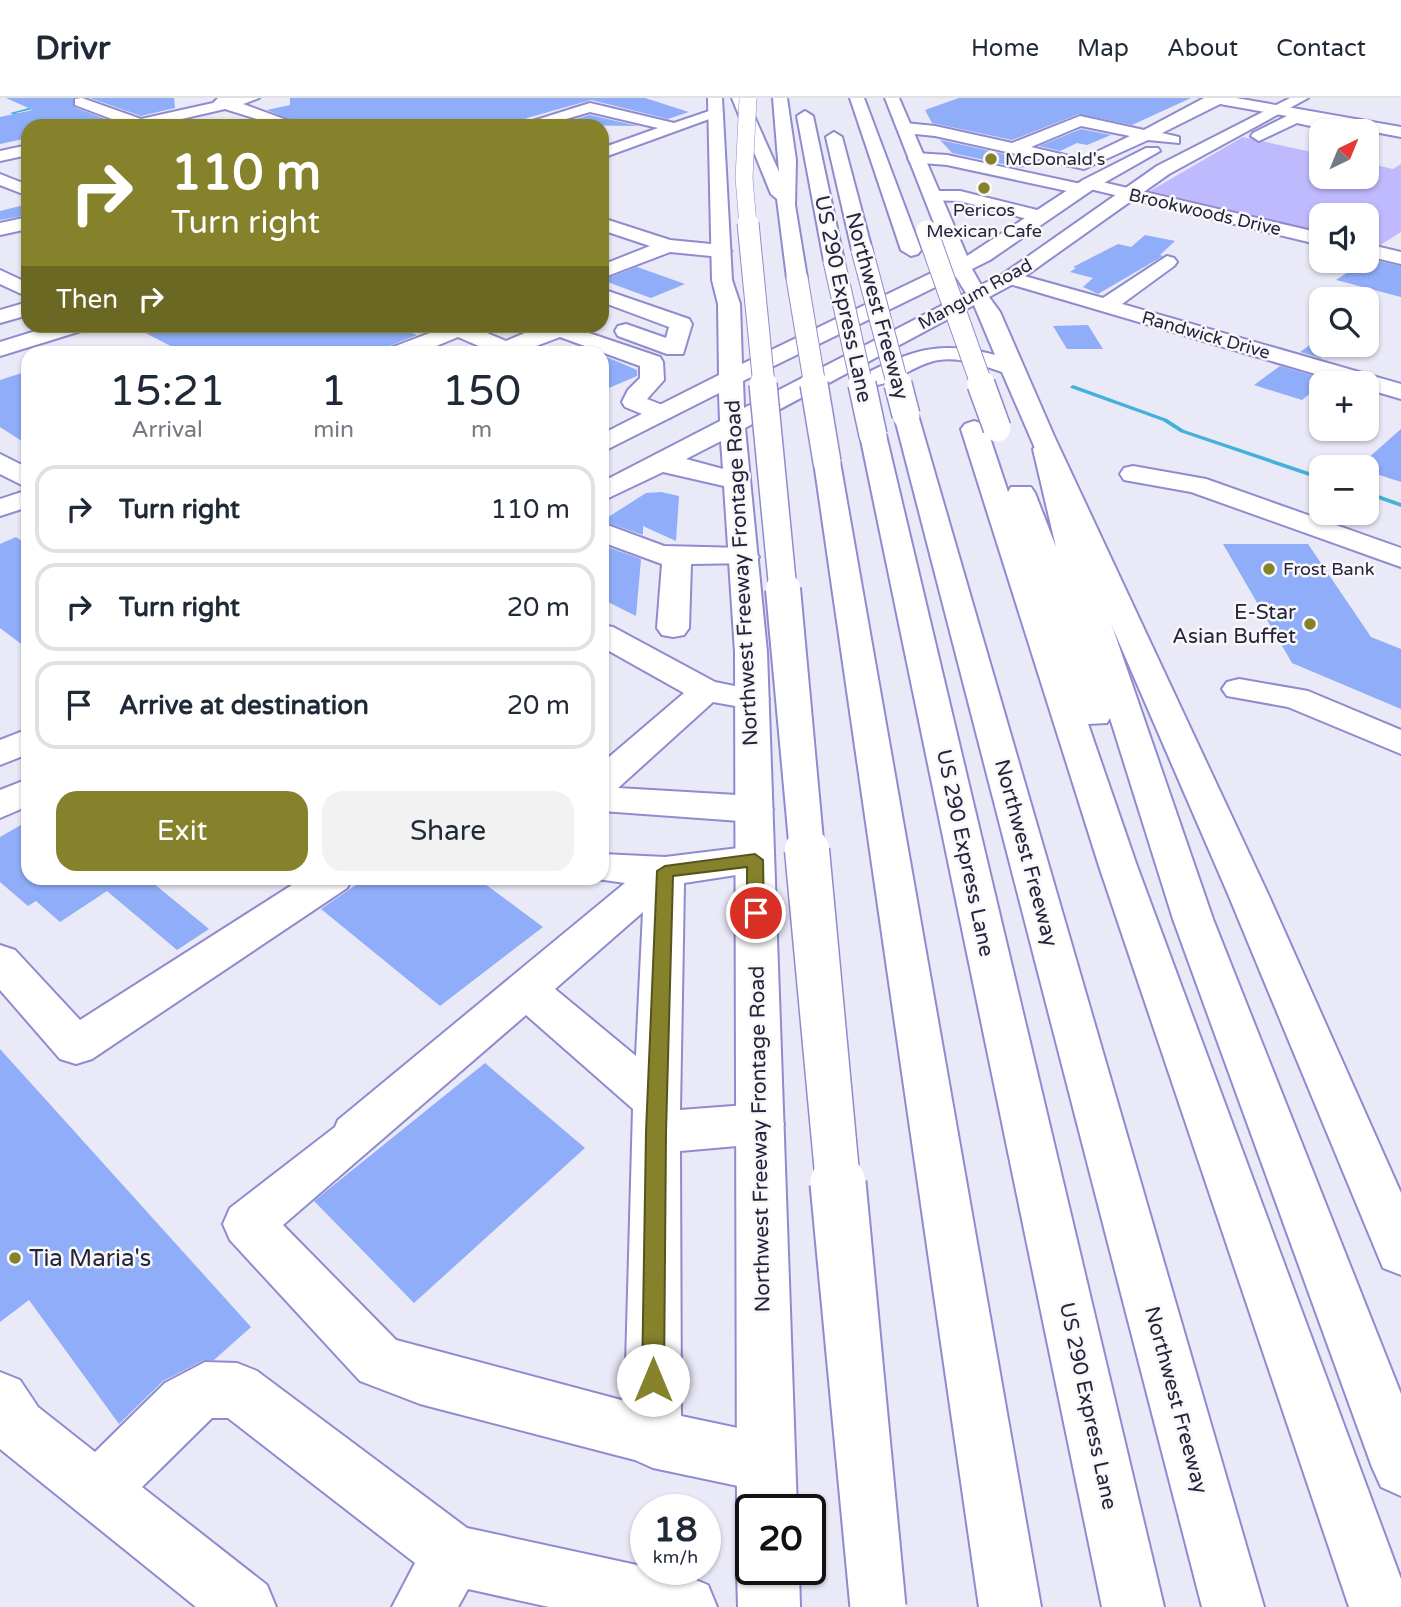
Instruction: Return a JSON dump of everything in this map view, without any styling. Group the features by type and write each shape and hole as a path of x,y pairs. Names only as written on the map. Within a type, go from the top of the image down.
{"main road":[{"path":"207,98 273,119"},
{"path":"162,119 252,98"},
{"path":"739,98 773,183 786,205"},
{"path":"780,98 788,160 786,205 797,278 1010,1607"},
{"name":"US 290 Express Lane","path":"802,98 834,261 890,425 1108,1500 1133,1607"},
{"path":"841,169 850,157 855,98"},
{"path":"855,98 974,429 1118,866 1380,1607"},
{"path":"873,98 977,296 989,312 1046,449 1248,894 1401,1251"},
{"path":"892,98 937,219 1056,584 1125,812 1118,866"},
{"name":"Mangum Road","path":"609,490 658,463 736,457 977,296 1010,278 1128,193 1206,147 1301,98"},
{"path":"911,144 935,131 1084,164 1214,99 1251,100 1324,119"},
{"path":"1218,119 1251,100"},
{"path":"79,102 121,119"},
{"path":"617,144 668,126 719,102 744,178 878,1607"},
{"name":"Northwest Freeway Frontage Road","path":"719,102 720,251 722,279 729,304 731,378 752,699 767,1494"},
{"path":"1315,115 1336,104"},
{"path":"549,119 590,107 668,126"},
{"path":"1248,125 1277,135 1295,118 1309,120"},
{"name":"Northwest Freeway","path":"830,121 862,250 890,425 1233,1607"},
{"path":"1015,148 1080,121 1206,147"},
{"path":"1051,156 1114,128"},
{"path":"911,144 944,153 1038,207 1058,204 1085,186 1196,130"},
{"path":"1379,130 1401,132"},
{"path":"1379,137 1399,144"},
{"path":"944,153 959,145 1046,166 1061,174 1051,183"},
{"path":"0,156 21,152"},
{"path":"0,179 21,188"},
{"name":"Brookwoods Drive","path":"1015,193 1051,183 1085,186 1128,193 1309,236"},
{"path":"729,304 743,319 758,326 789,324 925,261 937,219 960,196 1015,193"},
{"name":"Mangum Road","path":"609,440 983,256 1015,233 1038,207"},
{"path":"0,229 21,224"},
{"path":"609,226 720,251"},
{"path":"986,232 1015,233"},
{"path":"609,269 631,260 667,238"},
{"path":"1379,253 1401,258"},
{"path":"631,260 662,271"},
{"path":"1106,306 1167,262"},
{"path":"0,276 21,287"},
{"name":"Randwick Drive","path":"1010,278 1401,392"},
{"path":"609,298 681,324 675,349 609,325"},
{"path":"0,317 21,310"},
{"path":"0,349 51,333"},
{"path":"416,346 447,333"},
{"path":"474,333 500,346"},
{"path":"513,346 545,333"},
{"path":"570,333 607,346"},
{"path":"609,347 652,362 652,380 634,402 661,413"},
{"path":"658,463 685,467 736,457 794,421 914,357 933,352 965,353 1010,367"},
{"path":"1046,449 1066,533 1193,919 1401,1467"},
{"path":"0,462 21,476"},
{"path":"1133,474 1207,488 1401,558"},
{"path":"0,508 21,500"},
{"path":"609,535 640,548 677,556 744,557"},
{"path":"673,628 677,556"},
{"path":"609,638 706,691 752,699"},
{"path":"1239,689 1296,698 1401,743"},
{"path":"609,776 706,691"},
{"path":"0,754 21,744"},
{"path":"0,805 21,794"},
{"path":"609,799 754,809"},
{"path":"609,868 665,871 755,860"},
{"path":"665,871 248,1224 379,1362 652,1436 653,1439 766,1462"},
{"path":"652,1436 656,1116 665,871"},
{"path":"0,961 76,1046 322,885"},
{"path":"526,990 656,1116 760,1124"},
{"path":"99,1490 185,1403 205,1390 237,1391 454,1555 686,1607"},
{"path":"6,1423 99,1490 245,1607"},
{"path":"423,1607 454,1555"},
{"path":"768,1585 769,1607"}],"shaded area":[{"path":"1243,137 1309,151 1309,189 1379,189 1379,166 1393,169 1401,164 1401,232 1379,246 1379,203 1309,203 1309,229 1150,191"}],"building":[{"path":"6,98 73,98 74,107 105,119 21,119 21,140 0,144 0,117 33,110"},
{"path":"90,98 174,98 175,108 141,116"},
{"path":"290,98 645,98 689,112 668,119 591,100 525,119 288,119 267,110 290,105"},
{"path":"959,98 1191,98 1132,125 1079,114 1012,140 932,123 925,110"},
{"path":"590,115 607,119 576,119"},
{"path":"609,119 638,126 609,126"},
{"path":"1081,129 1111,135 1087,145 1077,143 1060,151 1039,146"},
{"path":"940,140 1037,161 1021,168 952,153"},
{"path":"21,206 21,216 0,220 0,211"},
{"path":"1145,235 1175,241 1160,255 1163,256 1098,294 1083,287 1093,278 1070,272 1076,268 1073,267 1118,244 1131,247"},
{"path":"1379,261 1401,266 1401,297 1379,291 1379,287 1363,287 1336,280 1347,273 1379,273"},
{"path":"637,267 685,284 651,298 609,283 609,277"},
{"path":"1088,325 1103,349 1067,349 1053,326"},
{"path":"146,333 417,335 390,346 171,346"},
{"path":"1309,346 1309,355 1300,352"},
{"path":"609,358 637,370 637,376 609,388"},
{"path":"1280,366 1309,374 1309,394 1302,400 1254,385"},
{"path":"21,373 21,440 0,427 0,380"},
{"path":"1401,429 1401,482 1379,475 1379,455 1372,455"},
{"path":"661,492 679,496 676,541 643,526 643,535 609,523 609,517 646,493"},
{"path":"16,537 21,540 21,644 0,628 0,544"},
{"path":"1223,544 1308,544 1371,637 1401,649 1401,709 1292,663"},
{"path":"609,548 641,559 636,616 609,602"},
{"path":"21,825 21,885 156,885 209,929 177,950 107,891 60,922 36,901 28,906 0,882 0,837"},
{"path":"356,885 486,885 543,927 440,1006 321,909"},
{"path":"0,1049 251,1327 214,1360 204,1360 163,1381 119,1424 29,1300 0,1322"},
{"path":"485,1063 585,1148 414,1303 314,1201"}],"waterway":[{"path":"28,119 12,113 40,106"},
{"path":"1073,387 1165,420 1182,431 1309,474"},
{"path":"1379,497 1401,505"}],"place":[{"name":"McDonald's","path":"991,159"},
{"name":"Pericos Mexican Cafe","path":"984,188"},
{"name":"Frost Bank","path":"1269,569"},
{"name":"E-Star Asian Buffet","path":"1310,624"},
{"name":"Tia Maria's","path":"15,1258"}],"route":[{"path":"653,1380 656,1132 665,871 755,860 756,913"}]}
